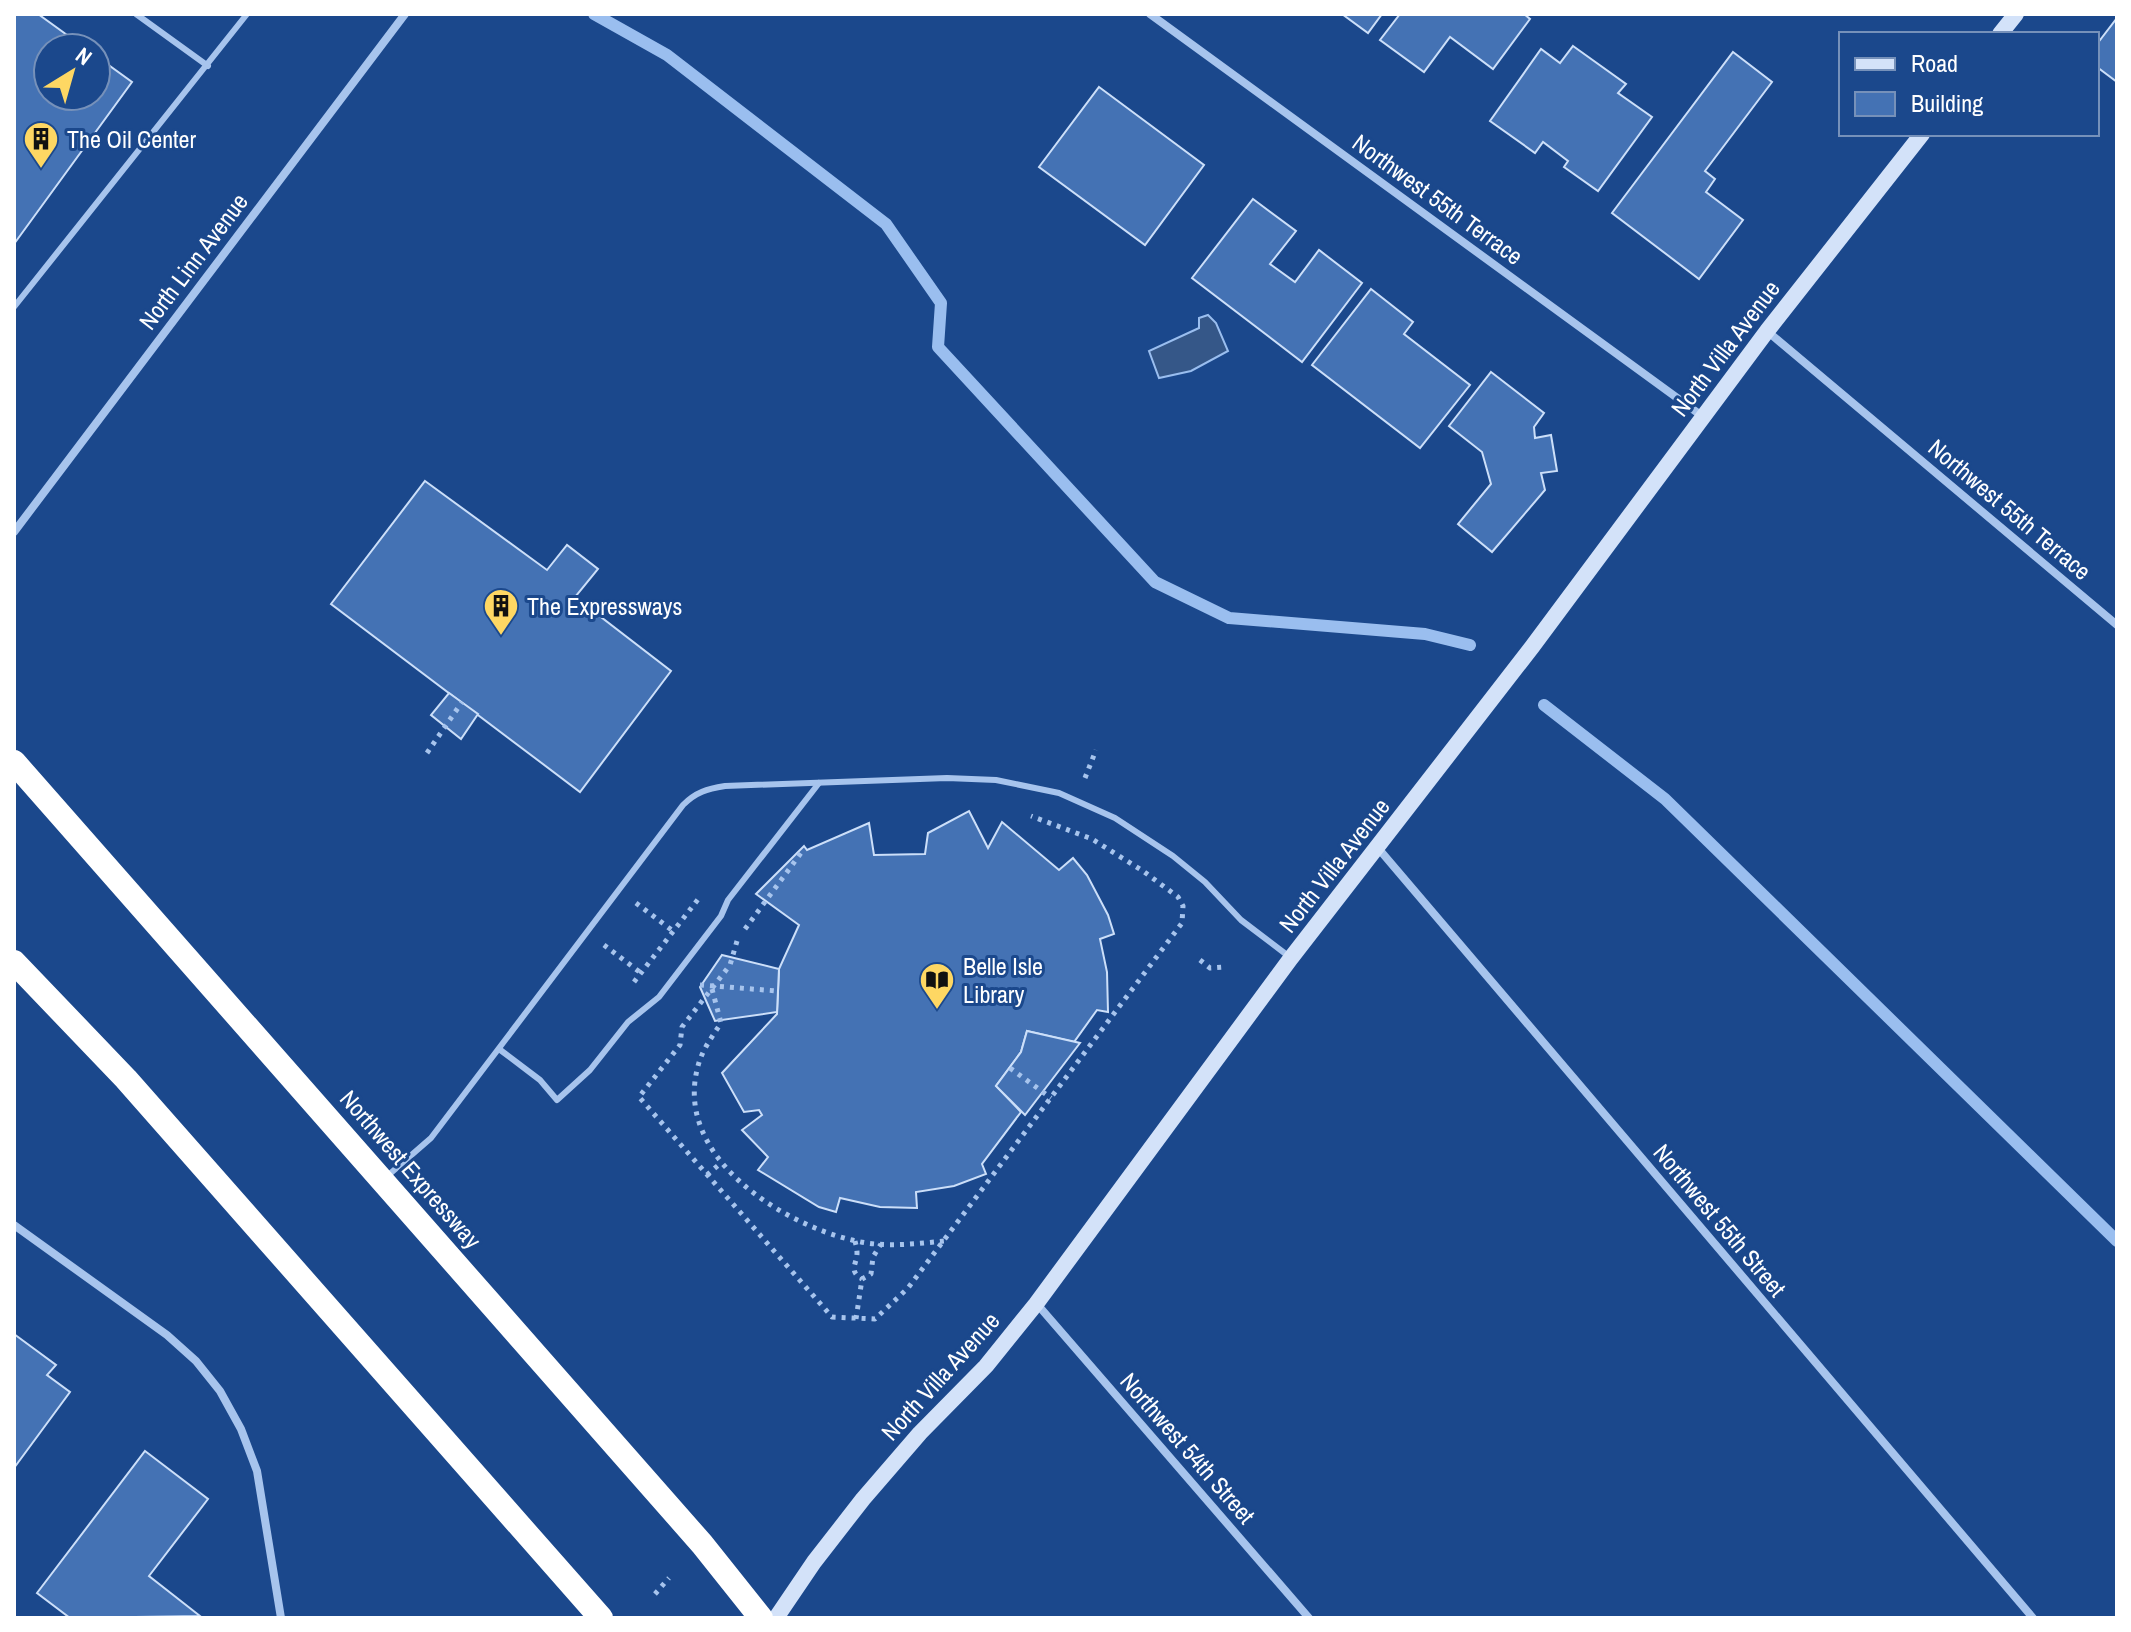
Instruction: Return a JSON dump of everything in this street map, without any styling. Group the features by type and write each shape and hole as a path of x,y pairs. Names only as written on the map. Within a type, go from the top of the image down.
{"highway":[{"name":"Northwest Expressway","path":"14,762 702,1544 761,1618"},
{"path":"14,962 126,1079 601,1618"}],"street":[{"name":"North Linn Avenue","path":"14,532 405,14"},
{"name":"Northwest 55th Terrace","path":"1150,14 1702,416"},
{"path":"2002,32 2016,14"},
{"name":"North Villa Avenue","path":"776,1618 814,1562 873,1487 920,1433 986,1366 1036,1304 1291,958 1532,647 1767,331 1920,136"},
{"name":"Northwest 55th Terrace","path":"1767,331 2117,625"},
{"name":"Northwest 55th Street","path":"1378,848 2033,1618"},
{"path":"14,1225 167,1335 196,1361 220,1391 241,1429 257,1471 281,1618"},
{"name":"Northwest 54th Street","path":"1036,1304 1309,1618"}],"lane":[{"path":"136,14 208,66"},
{"path":"14,307 247,14"},
{"path":"383,1180 431,1138 619,890 693,796 704,790 725,786 947,778 996,780 1059,793 1115,818 1173,856 1205,882 1241,920 1291,958"},
{"path":"499,1049 540,1080 557,1100 590,1070 628,1022 659,997 721,916 728,900 819,783"}],"path":[{"path":"427,753 462,702"},
{"path":"801,853 735,943 730,965 682,1027 680,1045 639,1097 832,1317 875,1319 892,1306 944,1241 1182,923 1183,906 1178,897 1143,871 1092,839 1017,812"},
{"path":"619,890 673,931"},
{"path":"626,993 690,909"},
{"path":"587,932 641,973"},
{"path":"1200,960 1210,968 1224,967"},
{"path":"700,985 778,991"},
{"path":"712,988 721,1023 698,1066 696,1103 701,1127 722,1162 752,1192 788,1217 855,1241 881,1244 944,1241"},
{"path":"1010,1068 1051,1098"},
{"path":"707,1175 722,1162"},
{"path":"855,1241 858,1256 853,1265 862,1279"},
{"path":"862,1279 871,1274 873,1257 881,1244"},
{"path":"858,1256 873,1257"},
{"path":"856,1319 862,1279"},
{"path":"655,1594 669,1578"}],"water":[{"path":"1208,315 1216,323 1228,351 1191,371 1159,378 1149,351 1199,328 1199,318"}],"building":[{"name":"The Oil Center","path":"14,14 38,14 63,32 32,32 32,112 110,112 14,244"},
{"path":"1342,14 1382,14 1368,33"},
{"path":"1400,14 1524,14 1530,19 1493,69 1450,37 1424,72 1380,40"},
{"path":"2117,18 2117,82 2099,68 2099,41"},
{"path":"1573,46 1626,84 1618,93 1652,117 1598,191 1564,167 1568,161 1543,142 1535,153 1490,121 1541,49 1560,63"},
{"path":"1733,52 1772,82 1705,171 1715,179 1706,192 1743,220 1699,279 1612,213"},
{"name":"The Oil Center","path":"112,68 132,82 112,109"},
{"path":"1099,87 1204,165 1145,245 1039,167"},
{"path":"1253,199 1296,231 1270,264 1295,282 1319,250 1362,283 1302,362 1192,278"},
{"path":"1371,289 1413,322 1404,334 1470,385 1420,448 1312,365"},
{"path":"1491,372 1544,413 1534,427 1535,438 1551,435 1557,471 1541,473 1545,490 1492,552 1458,524 1491,484 1482,452 1449,426"},
{"name":"The Expressways","path":"425,481 547,570 567,545 598,569 575,597 671,671 580,792 331,604"},
{"path":"449,693 478,714 461,739 431,715"},
{"name":"Belle Isle Library","path":"969,811 988,848 1002,822 1059,870 1073,858 1087,875 1108,915 1114,934 1100,939 1107,972 1108,1012 1097,1010 1074,1042 1027,1031 1021,1052 996,1086 1021,1112 982,1164 986,1174 954,1186 916,1192 917,1208 880,1207 840,1198 836,1212 819,1207 758,1170 768,1157 742,1130 762,1115 759,1110 744,1112 722,1073 777,1014 779,969 799,925 756,894 804,846 807,850 869,823 874,855 925,854 928,833"},
{"path":"722,955 779,969 777,1012 715,1021 700,987"},
{"path":"1027,1031 1080,1043 1025,1115 996,1086 1021,1052"},
{"path":"14,1334 56,1365 47,1375 70,1392 14,1468"},
{"path":"145,1451 208,1499 149,1576 200,1616 70,1618 37,1593"}],"waterway":[{"path":"594,14 667,55 886,224 941,303 938,347 1155,582 1229,618 1425,634 1470,645"},
{"path":"1544,705 1665,799 2117,1241"}],"place":[{"name":"The Oil Center","path":"41,170"},
{"name":"The Expressways","path":"501,637"},
{"name":"Belle Isle Library","path":"937,1011"}]}
